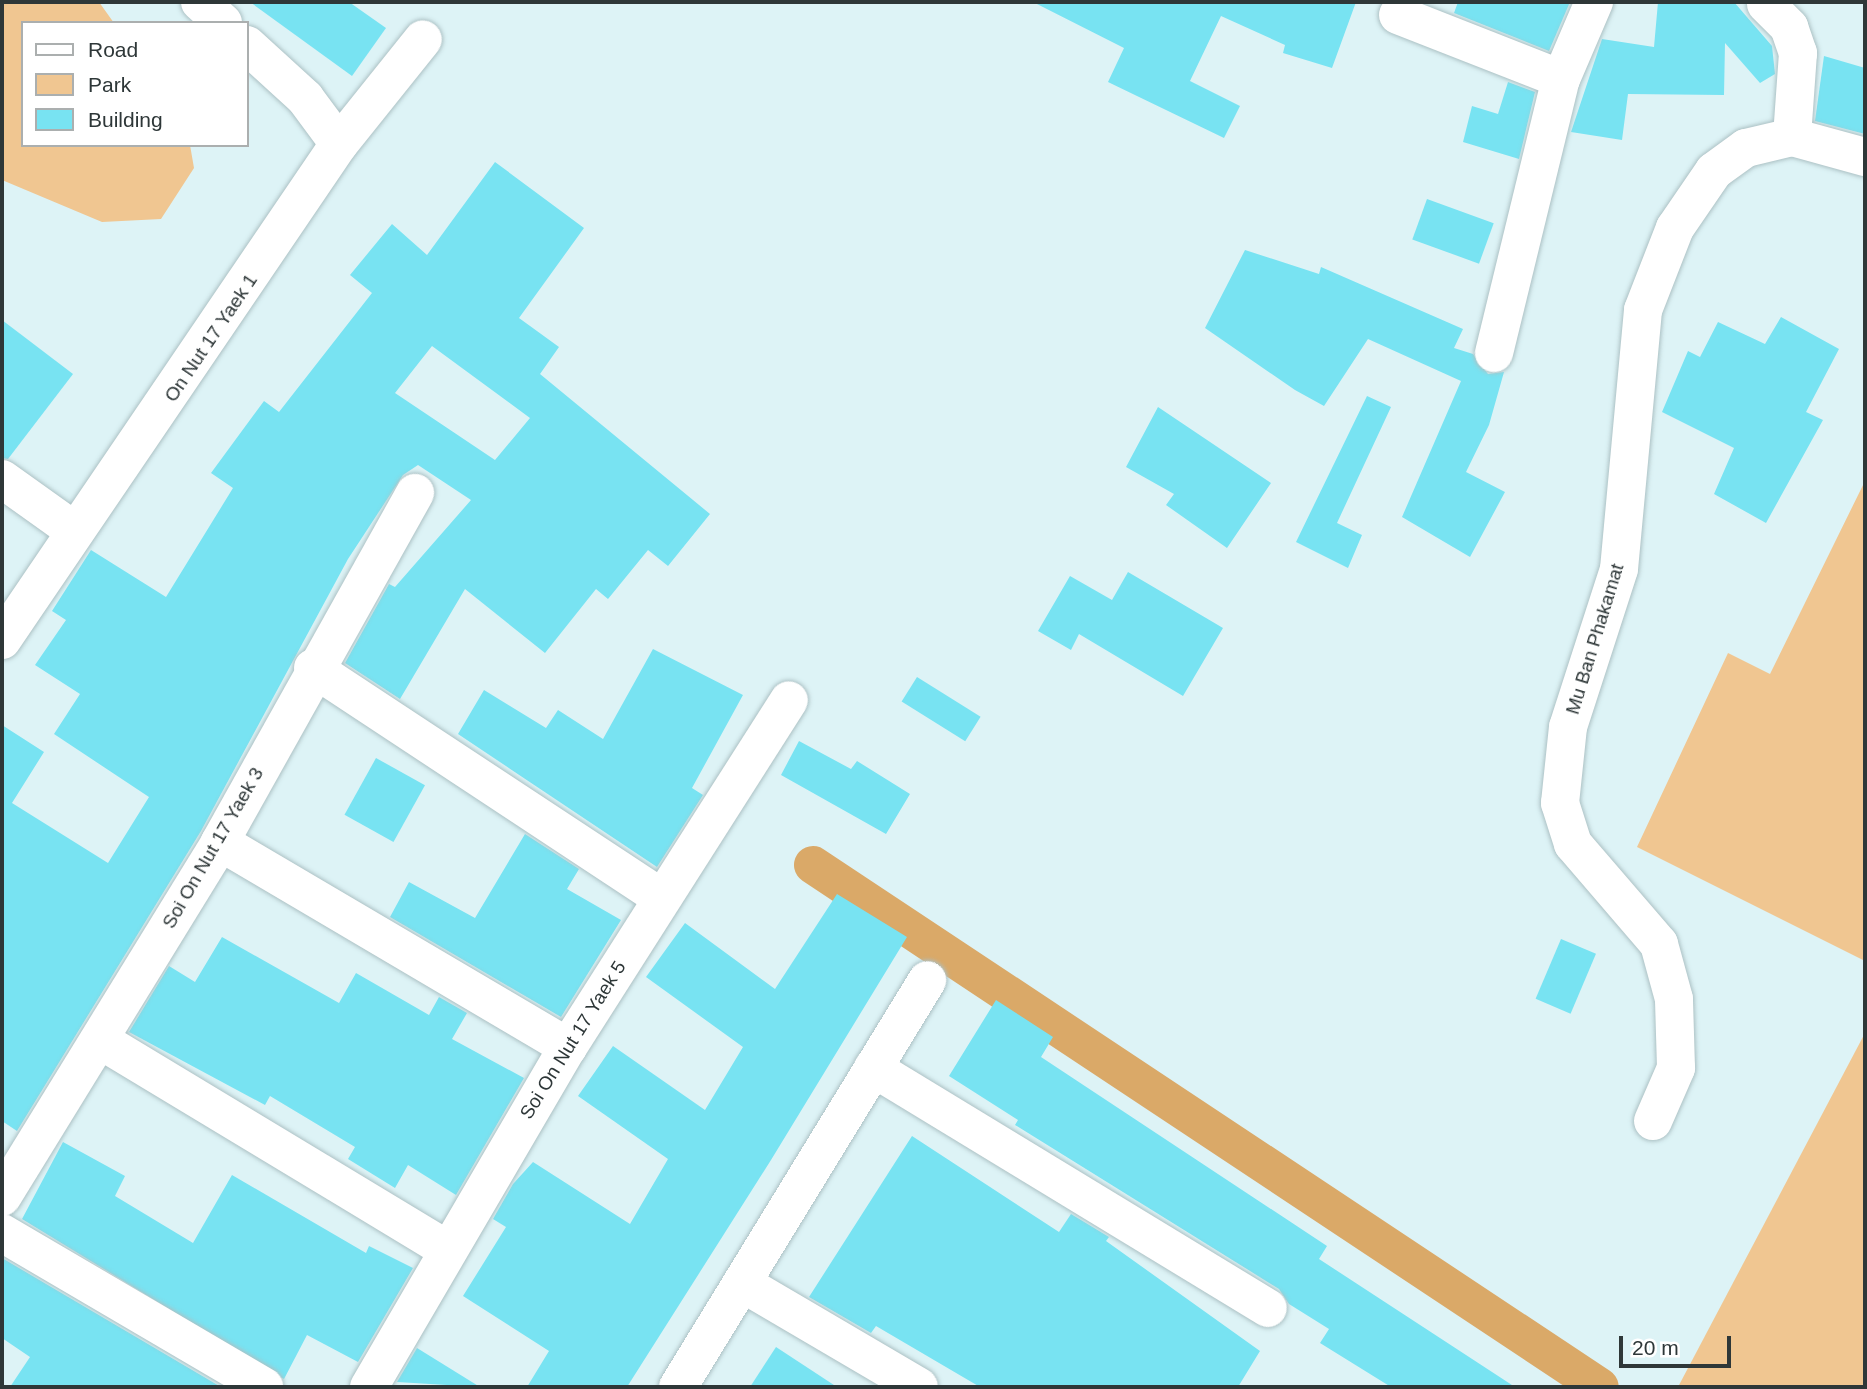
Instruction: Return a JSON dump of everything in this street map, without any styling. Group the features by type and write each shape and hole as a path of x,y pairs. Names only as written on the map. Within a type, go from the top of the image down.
{"street":[{"path":"200,2 221,21"},
{"path":"1494,353 1561,79 1594,2"},
{"path":"1766,4 1789,27 1798,53 1792,137"},
{"path":"1398,15 1561,79"},
{"name":"On Nut 17 Yaek 1","path":"2,640 72,529 169,402 339,144 423,39"},
{"path":"248,46 306,99 339,144"},
{"name":"Mu Ban Phakamat","path":"1653,1121 1676,1068 1674,999 1659,944 1573,844 1560,803 1568,727 1619,569 1643,310 1675,228 1714,171 1746,148 1792,137 1865,157"},
{"path":"2,479 72,529"},
{"name":"Soi On Nut 17 Yaek 3","path":"2,1197 220,842 313,668 415,493"},
{"path":"313,668 663,898"},
{"name":"Soi On Nut 17 Yaek 5","path":"369,1387 446,1249 568,1046 789,700"},
{"path":"220,842 568,1046"},
{"path":"678,1387 927,980"},
{"path":"100,1040 446,1249"},
{"path":"873,1068 1268,1308"},
{"path":"2,1233 264,1387"},
{"path":"742,1283 919,1387"}],"green space":[{"path":"2,2 99,2 113,21 21,21 21,147 190,147 194,168 161,219 102,222 2,180"},
{"path":"1865,481 1865,961 1637,847 1728,653 1770,674"},
{"path":"1865,1033 1865,1387 1678,1387"}],"building":[{"path":"250,2 349,2 386,28 352,76"},
{"path":"1033,2 1356,2 1332,68 1283,53 1285,45 1221,16 1190,81 1240,106 1224,138 1108,82 1124,48"},
{"path":"1458,2 1570,2 1549,51 1454,13"},
{"path":"1658,2 1734,2 1772,46 1775,74 1760,83 1725,43 1724,95 1628,94 1622,140 1571,132 1602,39 1654,47"},
{"path":"1824,56 1865,68 1865,134 1815,121"},
{"path":"1508,82 1535,92 1519,159 1463,142 1472,106 1498,114"},
{"path":"495,162 584,228 519,318 559,347 540,374 710,514 668,566 648,550 608,599 596,589 545,653 465,589 400,699 345,663 389,584 395,587 471,500 418,465 403,475 348,559 201,831 17,1131 2,1121 2,725 44,752 12,803 108,863 149,797 54,734 80,694 35,665 66,620 52,611 91,550 166,597 233,488 211,473 264,401 279,412 372,293 350,275 392,224 427,255","holes":["432,346 530,418 495,460 395,393"]},
{"path":"1427,199 1494,223 1479,264 1412,239"},
{"path":"1245,250 1319,274 1321,267 1463,329 1454,348 1473,354 1488,374 1504,372 1489,425 1466,472 1505,492 1470,557 1402,517 1461,381 1368,339 1324,406 1295,390 1205,328"},
{"path":"1781,317 1839,349 1806,412 1823,420 1766,523 1714,494 1734,448 1662,412 1688,351 1700,357 1718,322 1765,344"},
{"path":"2,320 73,374 8,459 2,458"},
{"path":"1367,396 1391,407 1337,523 1362,535 1348,568 1296,542"},
{"path":"1158,407 1271,483 1227,548 1166,505 1174,494 1126,467"},
{"path":"1128,572 1223,628 1183,696 1079,634 1071,650 1038,631 1070,576 1112,600"},
{"path":"653,649 743,695 692,788 703,795 657,867 458,734 484,690 546,728 558,710 603,739"},
{"path":"917,677 981,717 965,741 902,702"},
{"path":"799,741 851,769 857,761 910,794 886,834 781,775"},
{"path":"376,758 425,785 393,842 344,815"},
{"path":"525,834 579,869 567,889 621,920 561,1017 390,917 409,882 475,918"},
{"path":"837,894 907,937 771,1160 627,1387 527,1387 549,1351 463,1296 506,1227 493,1219 513,1184 533,1162 630,1224 668,1159 578,1096 613,1046 705,1110 743,1047 646,977 685,923 775,989"},
{"path":"222,937 339,1003 356,973 429,1015 439,997 467,1013 452,1039 524,1078 456,1195 408,1165 395,1188 348,1159 355,1147 270,1096 265,1105 129,1032 169,966 195,982"},
{"path":"1561,939 1596,954 1571,1014 1536,999"},
{"path":"996,1000 1053,1037 1041,1057 1327,1246 1319,1259 1515,1387 1391,1387 1320,1343 1329,1329 1289,1304 1279,1289 1015,1125 1018,1120 949,1076"},
{"path":"912,1136 1059,1232 1071,1214 1109,1237 1106,1241 1260,1351 1238,1387 980,1387 876,1326 871,1333 809,1297"},
{"path":"63,1142 125,1176 115,1196 193,1243 232,1175 366,1253 369,1246 413,1268 358,1362 307,1335 284,1379 22,1219"},
{"path":"2,1258 221,1387 10,1387 30,1357 2,1338"},
{"path":"776,1347 837,1387 750,1387"},
{"path":"417,1348 480,1387 397,1382"}],"waterway":[{"path":"813,865 1600,1387"}]}
